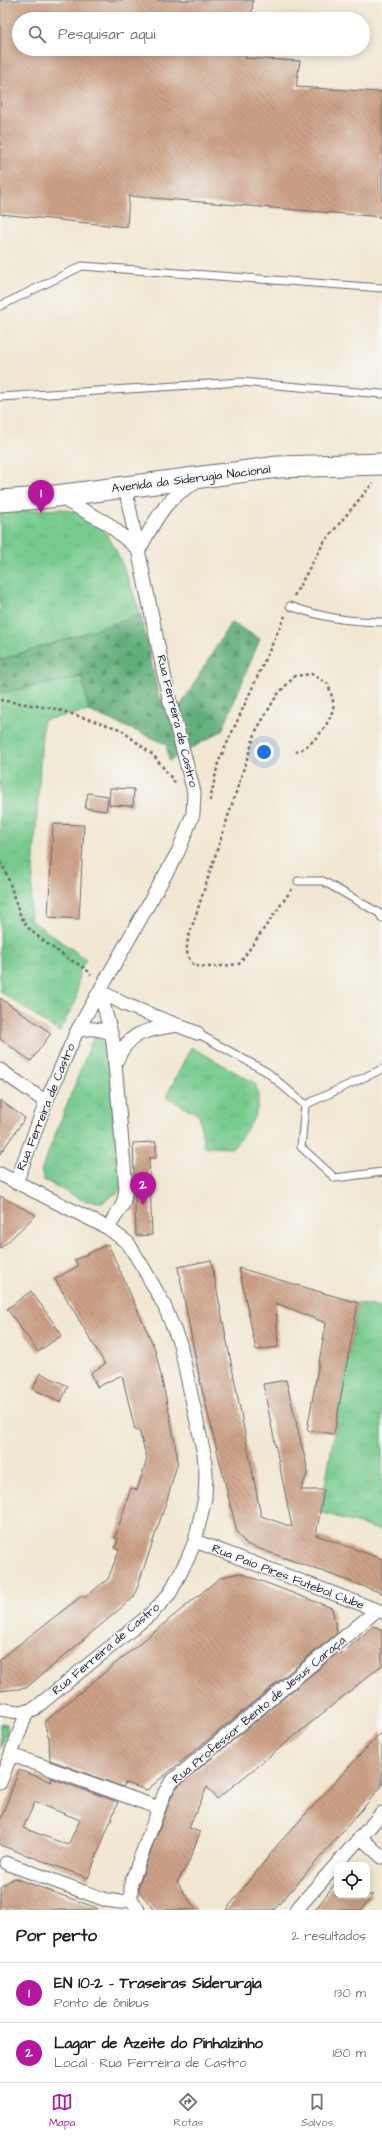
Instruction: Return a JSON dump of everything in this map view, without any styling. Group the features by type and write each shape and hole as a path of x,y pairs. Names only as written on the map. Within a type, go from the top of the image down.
{"main road":[{"name":"Avenida da Siderugia Nacional","path":"0,501 57,496 278,467 380,471"}],"street":[{"path":"57,496 107,523 138,550 160,511 172,498 187,487 209,476"},
{"name":"Rua Ferreira de Castro","path":"16,1183 46,1102 78,1031 178,852 193,814 194,792 169,698 125,487"},
{"path":"100,991 124,1004 197,1033"},
{"path":"100,991 112,1033 116,1062 126,1189 123,1204 108,1228"},
{"path":"116,1062 121,1049 133,1036 143,1031 179,1025"},
{"name":"Rua Ferreira de Castro","path":"78,1031 88,1028 99,1029 112,1033"},
{"path":"0,1070 46,1102"},
{"name":"Rua Ferreira de Castro","path":"0,1174 108,1228 128,1243 164,1305 180,1344 204,1454 206,1474 205,1498 195,1541 170,1593 153,1612 42,1703 27,1712"},
{"name":"Rua Paio Pires Futebol Clube","path":"195,1541 380,1611"},
{"name":"Rua Professor Bento de Jesus Caraça","path":"134,1904 132,1884 159,1808 166,1792 179,1774 380,1611"},
{"path":"0,1709 16,1712 27,1712 12,1755 0,1783"},
{"path":"12,1755 159,1808"},
{"path":"296,1910 382,1813"},
{"path":"360,1837 382,1856"},
{"path":"6,1863 106,1900 134,1904"}],"lane":[{"path":"0,306 82,266 382,288"},
{"path":"0,397 241,382 382,394"},
{"path":"290,606 327,618 348,622 382,622"},
{"path":"298,881 323,881 379,914 382,918"},
{"path":"197,1033 267,1072 305,1106"},
{"path":"305,1106 382,1069"},
{"path":"305,1106 301,1147 335,1178 382,1172"}],"path":[{"path":"210,802 218,763 309,567 324,542 380,471"},
{"path":"296,752 304,749 322,731 334,708 328,684 312,674 295,676 276,694 256,731 188,939 186,952 188,959 195,966 213,967 239,964 298,881"},
{"path":"0,700 56,709 120,729 154,756 193,806"},
{"path":"0,862 6,871 20,915 26,926 68,958 89,971 100,991"}],"green space":[{"path":"60,509 71,511 87,517 97,524 107,535 119,556 141,615 0,660 0,512"},
{"path":"141,615 159,698 181,705 231,622 260,639 222,731 169,761 166,744 89,711 82,677 0,693 0,660"},
{"path":"82,677 89,711 43,720 30,920 86,959 79,973 76,1001 59,1032 0,991 0,693"},
{"path":"96,1036 106,1045 118,1105 121,1190 103,1202 84,1201 44,1180 41,1171 91,1043"},
{"path":"191,1047 255,1083 258,1093 257,1110 250,1125 233,1148 204,1147 199,1115 166,1097"},
{"path":"358,1303 382,1308 382,1531 320,1512"},
{"path":"0,1723 7,1724 7,1732 0,1749"}],"building":[{"path":"0,0 253,0 252,12 12,12 12,56 245,56 245,58 300,61 296,87 382,92 382,217 129,196 127,227 0,214"},
{"path":"110,788 134,789 133,806 109,805"},
{"path":"88,793 108,796 106,811 85,808"},
{"path":"53,824 84,825 79,919 48,917"},
{"path":"0,998 51,1033 31,1061 0,1039"},
{"path":"0,1100 25,1118 0,1154"},
{"path":"156,1142 156,1158 149,1158 152,1235 136,1236 133,1143"},
{"path":"0,1196 36,1215 0,1249"},
{"path":"108,1244 155,1349 178,1461 167,1500 134,1597 26,1688 0,1691 0,1659 83,1595 84,1598 108,1579 119,1550 115,1548 118,1539 115,1538 131,1488 137,1490 147,1459 139,1430 135,1430 122,1375 97,1387 91,1373 105,1364 55,1279 78,1266 75,1260"},
{"path":"211,1260 261,1516 292,1527 263,1384 286,1380 308,1471 301,1490 324,1490 316,1535 382,1559 382,1593 246,1544 237,1532 200,1381 178,1267"},
{"path":"239,1268 358,1303 334,1434 307,1430 326,1323 276,1303 278,1347 256,1350"},
{"path":"31,1291 62,1335 38,1352 7,1309"},
{"path":"40,1373 68,1386 61,1402 33,1389"},
{"path":"240,1573 332,1608 337,1633 147,1790 125,1783 123,1787 50,1760 49,1739 44,1722 221,1577"},
{"path":"373,1626 382,1630 382,1665 217,1799 207,1787 189,1828 200,1832 188,1864 177,1882 196,1910 154,1910 139,1891 139,1884 172,1795 177,1787 340,1651 341,1655"},
{"path":"382,1731 382,1786 310,1869 274,1910 226,1910 280,1842"},
{"path":"19,1770 52,1782 51,1778 118,1802 88,1878 0,1845 0,1821","holes":["35,1802 80,1820 68,1845 23,1828"]},
{"path":"14,1878 97,1908 97,1910 0,1910 0,1887"},
{"path":"334,1885 334,1898 370,1898 370,1895 373,1895 361,1910 315,1910"}],"place":[{"name":"EN 10-2 - Traseiras Siderurgia","path":"41,513"},
{"name":"Lagar de Azeite do Pinhalzinho","path":"143,1205"}]}
